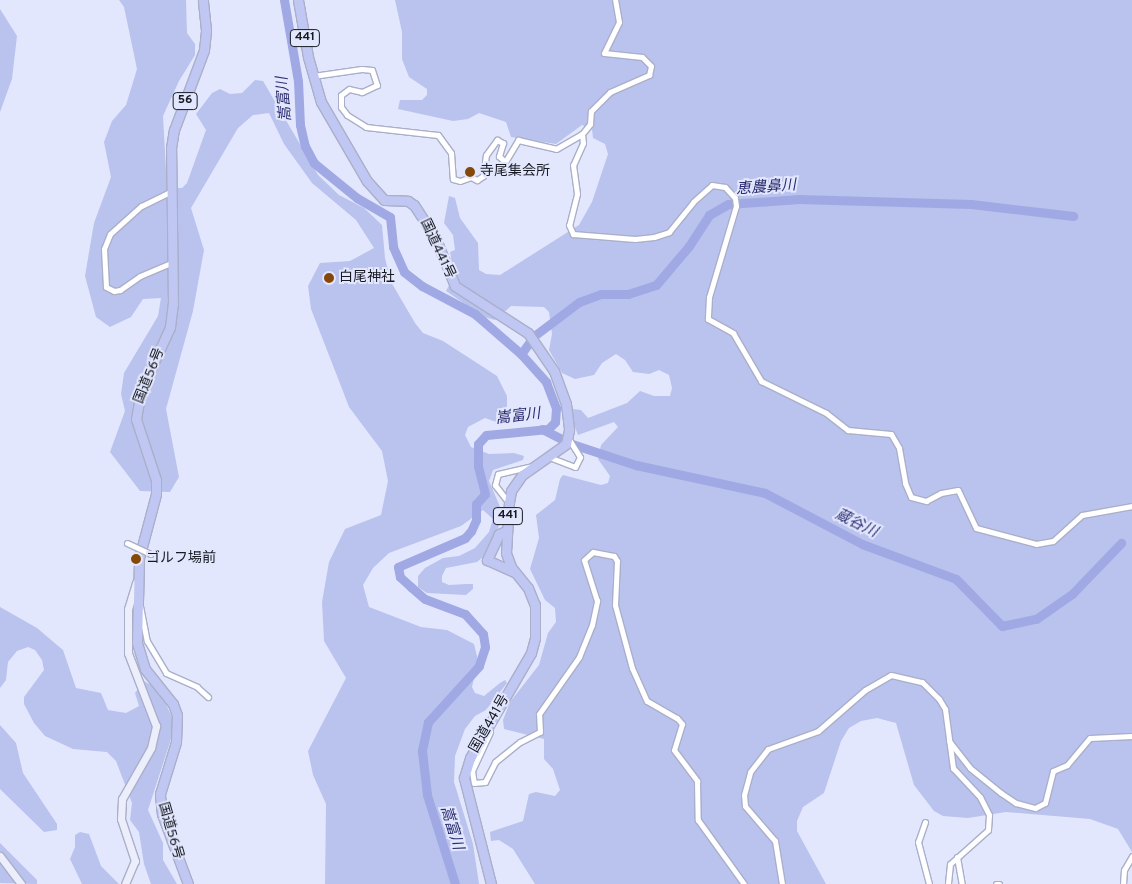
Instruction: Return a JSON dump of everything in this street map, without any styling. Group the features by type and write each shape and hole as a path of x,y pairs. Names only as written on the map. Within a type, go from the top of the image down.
{"highway":[{"name":"国道56号","path":"188,884 162,814 160,794 176,742 178,715 139,656 136,582 141,549 156,494 156,480 138,432 137,404 170,327 173,261 172,190 174,130 204,50 206,30 202,0"},
{"name":"国道441号","path":"298,0 313,76 321,102 378,195 384,200 408,201 414,205 430,228 455,286 528,333 536,342 554,371 566,404 568,438 566,444 534,466 516,482 509,503 506,553 514,572 528,588 536,605 536,638 531,653 470,758 464,778 490,884"},
{"name":"国道441号","path":"506,531 499,534 486,560 514,572"}],"main road":[{"path":"125,884 135,861 121,819 122,799 151,748 156,726 128,653 128,609 136,582"},
{"path":"0,856 21,884"}],"street":[{"path":"615,0 619,22 604,53 642,57 649,60 651,72 610,92 596,104 582,134 583,142 573,165 577,194 569,225 573,234 586,238 654,237 669,232 693,202 712,185 725,187 735,198 736,206 709,297 708,318 733,333 761,381 818,409 848,430 891,434 899,448 905,483 911,497 926,501 941,493 958,490 976,528 1036,544 1053,541 1082,516 1132,506"},
{"path":"313,76 362,68 372,70 377,85 362,92 349,89 340,95 341,107 347,115 366,127 438,135 451,153 452,174 456,181 471,177 477,180 483,176 484,160 497,140 503,143 499,156 505,162 518,140 556,149 582,134"},
{"path":"172,190 141,206 110,234 104,249 106,287 114,291 120,290 140,276 173,261"},
{"path":"549,457 575,467 580,456 568,438"},
{"path":"509,503 495,484 498,474 534,466"},
{"path":"127,543 151,554"},
{"path":"488,727 490,731 472,771 472,780 479,784 484,782 496,762 520,742 540,732 539,714 579,657 592,625 597,601 584,560 592,552 614,556 618,560 615,605 632,668 647,700 677,718 682,724 674,750 697,781 698,820 744,884"},
{"path":"136,602 142,608 148,640 166,673 197,687 208,697"},
{"path":"782,884 775,841 751,817 744,800 748,778 764,753 818,731 865,690 891,675 916,680 932,690 945,709 953,768 980,797 989,816 988,830 957,857 947,871 948,884"},
{"path":"948,738 970,768 1001,793 1016,803 1035,808 1045,803 1052,771 1067,765 1090,738 1132,736"},
{"path":"925,822 918,842 929,884"},
{"path":"1123,884 1124,870 1132,856"},
{"path":"957,857 962,884"}],"shaded area":[{"path":"119,0 186,0 187,33 195,44 195,55 179,81 163,116 167,188 182,188 187,183 206,130 196,114 212,93 220,89 230,94 242,93 255,80 263,81 318,175 339,195 364,208 382,225 385,258 391,282 415,323 423,333 443,341 497,376 507,396 507,413 502,424 485,418 468,427 465,435 471,447 489,454 514,453 524,456 523,460 493,470 489,481 504,516 484,556 477,562 446,568 442,576 442,582 449,585 473,584 473,589 466,595 427,593 418,587 418,576 425,568 443,558 459,556 475,548 489,532 493,519 483,510 461,526 389,553 373,568 363,585 369,607 421,627 447,630 474,644 478,660 472,687 475,693 484,696 505,680 507,683 486,710 475,716 465,729 455,756 454,782 473,844 479,884 325,884 326,804 313,775 308,751 346,678 324,641 322,602 329,562 345,529 381,515 388,481 382,451 349,407 311,309 308,286 320,263 350,261 374,248 356,220 312,183 284,144 269,113 253,115 238,128 191,208 204,250 193,311 166,409 179,477 170,492 140,491 110,452 125,411 121,394 124,373 158,316 161,298 143,299 131,317 110,327 96,317 85,276 94,223 111,177 104,142 112,121 126,105 137,69 124,7"},
{"path":"395,0 1132,0 1132,852 1118,829 1090,819 1006,812 968,818 943,816 934,811 914,785 896,723 877,718 861,721 849,728 841,741 824,793 803,807 797,821 797,831 826,884 535,884 513,849 499,840 491,841 490,832 523,821 529,794 536,792 555,796 560,790 553,769 544,759 544,739 504,729 503,720 510,702 539,665 548,633 556,622 555,608 545,600 530,569 539,538 536,515 555,500 560,479 563,475 601,485 608,483 610,476 598,459 601,445 618,427 614,422 578,435 571,417 573,409 581,410 588,418 627,403 640,391 654,396 670,396 672,388 669,375 659,370 649,374 633,372 625,360 616,354 602,363 594,375 575,379 562,373 549,350 552,334 549,312 544,307 511,306 495,320 484,317 446,291 454,276 450,252 455,250 453,235 444,223 449,196 455,198 460,218 478,243 479,270 486,274 500,275 579,225 592,202 608,154 605,144 593,138 592,129 582,125 556,144 511,137 506,122 479,113 468,119 453,121 398,109 400,100 422,100 427,95 427,89 409,77 402,59 402,32"},
{"path":"0,9 17,36 12,79 0,112"},
{"path":"0,607 37,628 63,650 76,688 101,693 108,710 126,713 139,706 135,693 144,681 154,687 166,704 173,720 172,736 148,810 163,843 163,860 177,884 151,884 144,864 139,832 130,820 132,803 116,761 107,752 73,749 45,736 34,723 24,704 24,697 44,670 42,660 35,650 28,647 17,651 8,662 6,680 0,688"},
{"path":"0,725 16,743 23,773 57,824 57,830 44,832 0,789"},
{"path":"80,832 89,834 101,866 119,884 82,884 70,859 75,847 75,835"},
{"path":"0,843 37,880 37,884 0,883"}],"waterway":[{"name":"嵩富川","path":"284,0 298,81 300,125 305,146 314,163 357,198 390,217 393,247 404,272 422,286 475,314 521,354 546,382 556,408 555,422 548,429 486,435 478,444 478,466 485,494 476,504 476,520 471,531 465,538 398,567 400,577 425,599 465,614 483,634 485,647 479,666 428,722 422,751 427,795 455,884"},
{"name":"恵農鼻川","path":"521,354 534,336 579,302 601,294 628,294 656,285 689,246 709,215 728,204 799,199 971,204 1073,216"},
{"name":"蔵谷川","path":"542,429 569,443 636,465 765,493 862,544 956,579 1002,626 1036,619 1072,594 1121,543"}],"place":[{"name":"寺尾集会所","path":"470,172"},
{"name":"白尾神社","path":"329,278"},
{"name":"ゴルフ場前","path":"136,559"}]}
